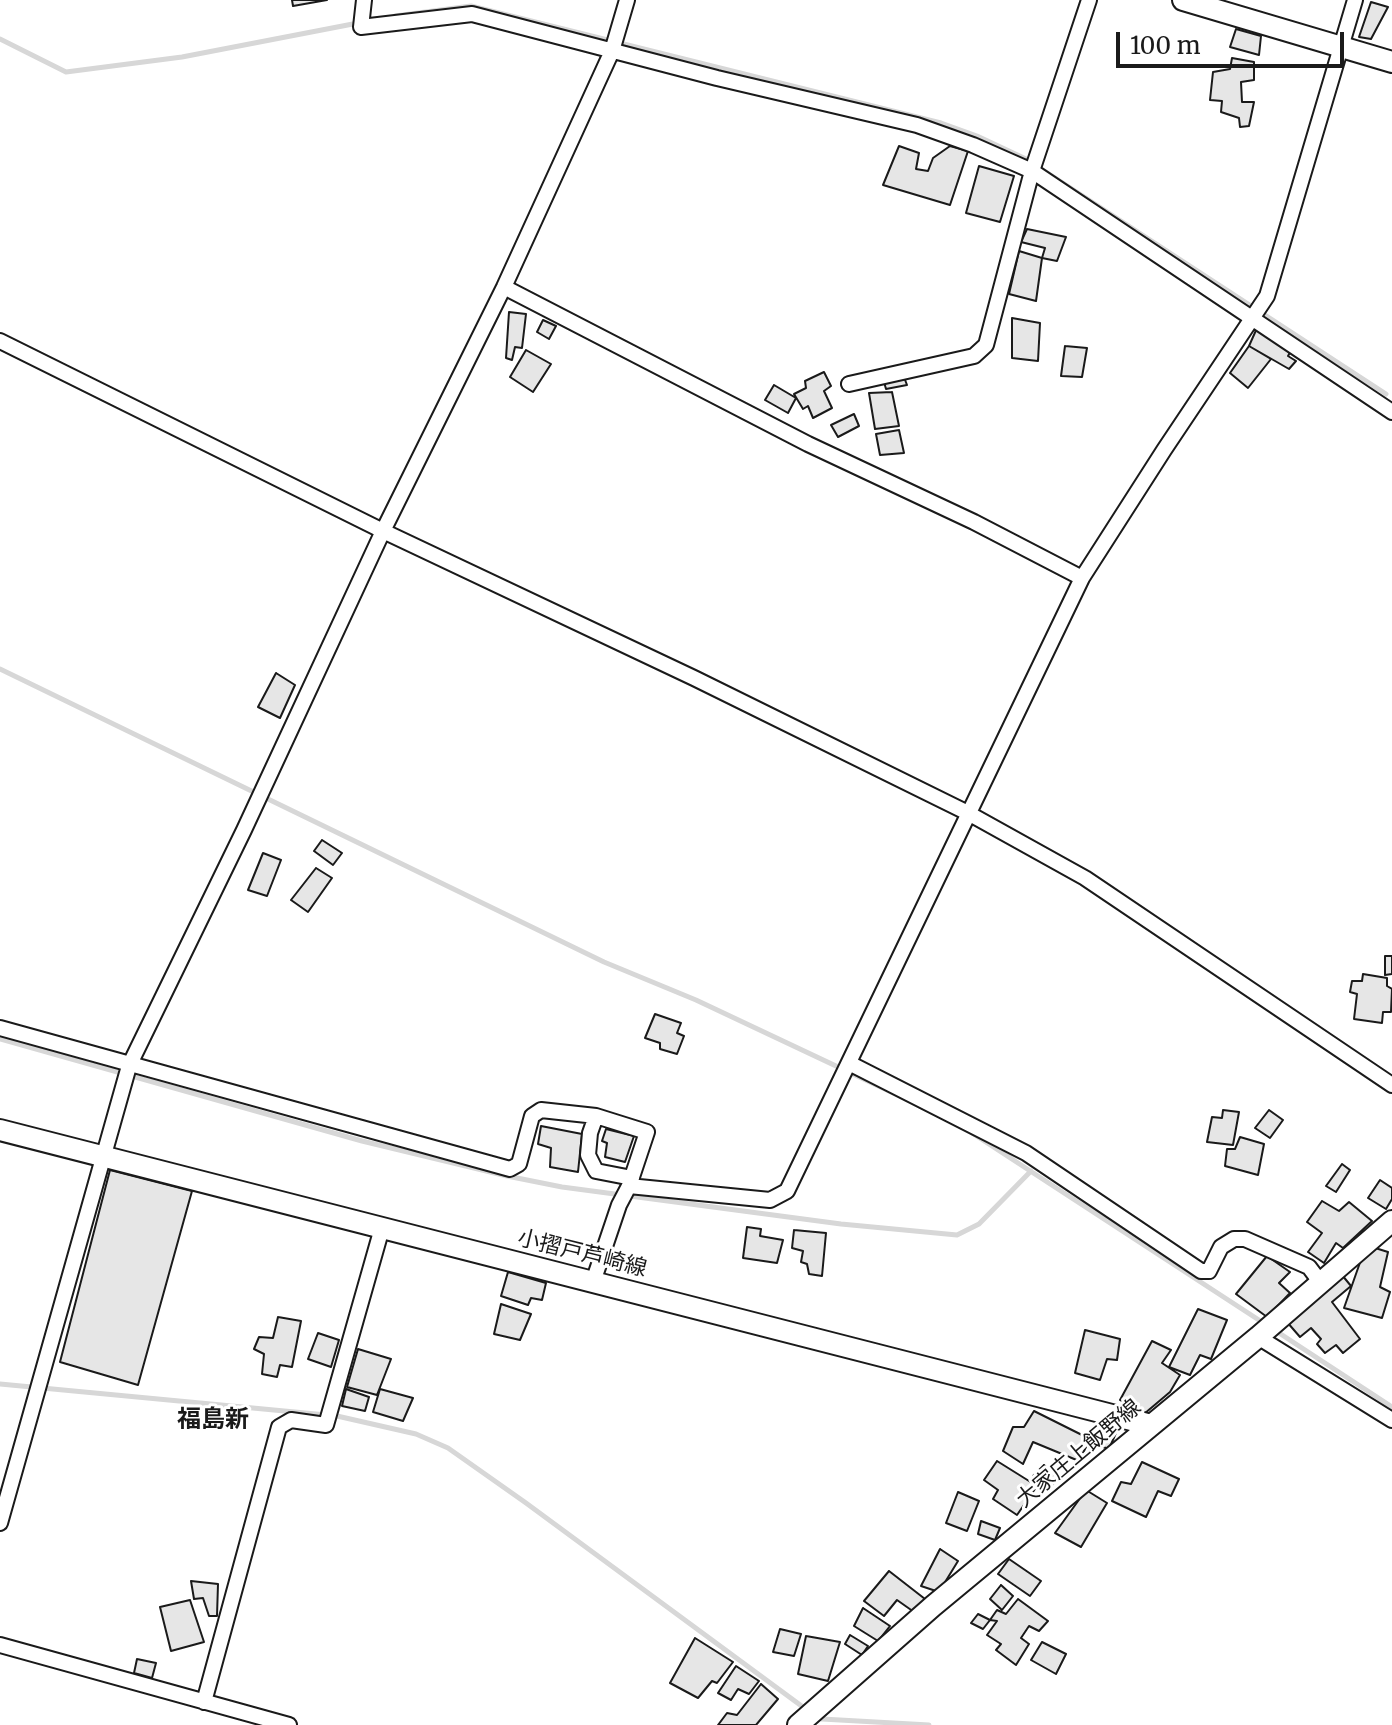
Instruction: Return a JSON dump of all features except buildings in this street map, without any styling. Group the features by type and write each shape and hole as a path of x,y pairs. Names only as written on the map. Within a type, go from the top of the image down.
{"main road":[{"path":"1183,0 1392,62"},
{"name":"小摺戸芦崎線","path":"0,1130 1151,1425"},
{"name":"大家庄上飯野線","path":"798,1725 933,1606 1258,1337 1392,1221"}],"street":[{"path":"364,0 361,27 472,14 917,125 973,145 1032,171 1391,408"},
{"path":"0,1523 129,1066 244,830 383,531 504,287 612,51 627,0"},
{"path":"849,384 974,356 986,345 1032,171 1089,0"},
{"path":"596,1116 590,1133 588,1155 596,1171 630,1182 770,1200 787,1191 1082,578 1267,296 1355,0"},
{"path":"504,287 808,444 974,522 1082,578"},
{"path":"0,341 383,531 694,678 968,813 1085,878 1392,1085"},
{"path":"0,1028 510,1169 519,1164 532,1116 541,1110 596,1116 647,1132 593,1282"},
{"path":"849,1063 1026,1153 1201,1271 1209,1271 1221,1247 1234,1239 1245,1239 1309,1267 1321,1283"},
{"path":"204,1702 279,1427 291,1420 326,1425 382,1228"},
{"path":"1258,1337 1392,1420"},
{"path":"0,1645 289,1725"}],"waterway":[{"path":"395,16 471,6 941,123 977,136 1026,159 1386,394"},
{"path":"0,39 66,72 182,57 358,23"},
{"path":"0,669 604,962 696,1000 906,1099"},
{"path":"0,1039 362,1141 507,1176 562,1187 841,1224 957,1235 979,1224 1031,1171"},
{"path":"972,1133 1265,1324"},
{"path":"1273,1329 1392,1407"},
{"path":"0,1384 337,1416 416,1434 448,1448 526,1503 807,1710"},
{"path":"815,1715 822,1719 929,1725"}],"district":[{"name":"福島新","path":"213,1420"}]}
